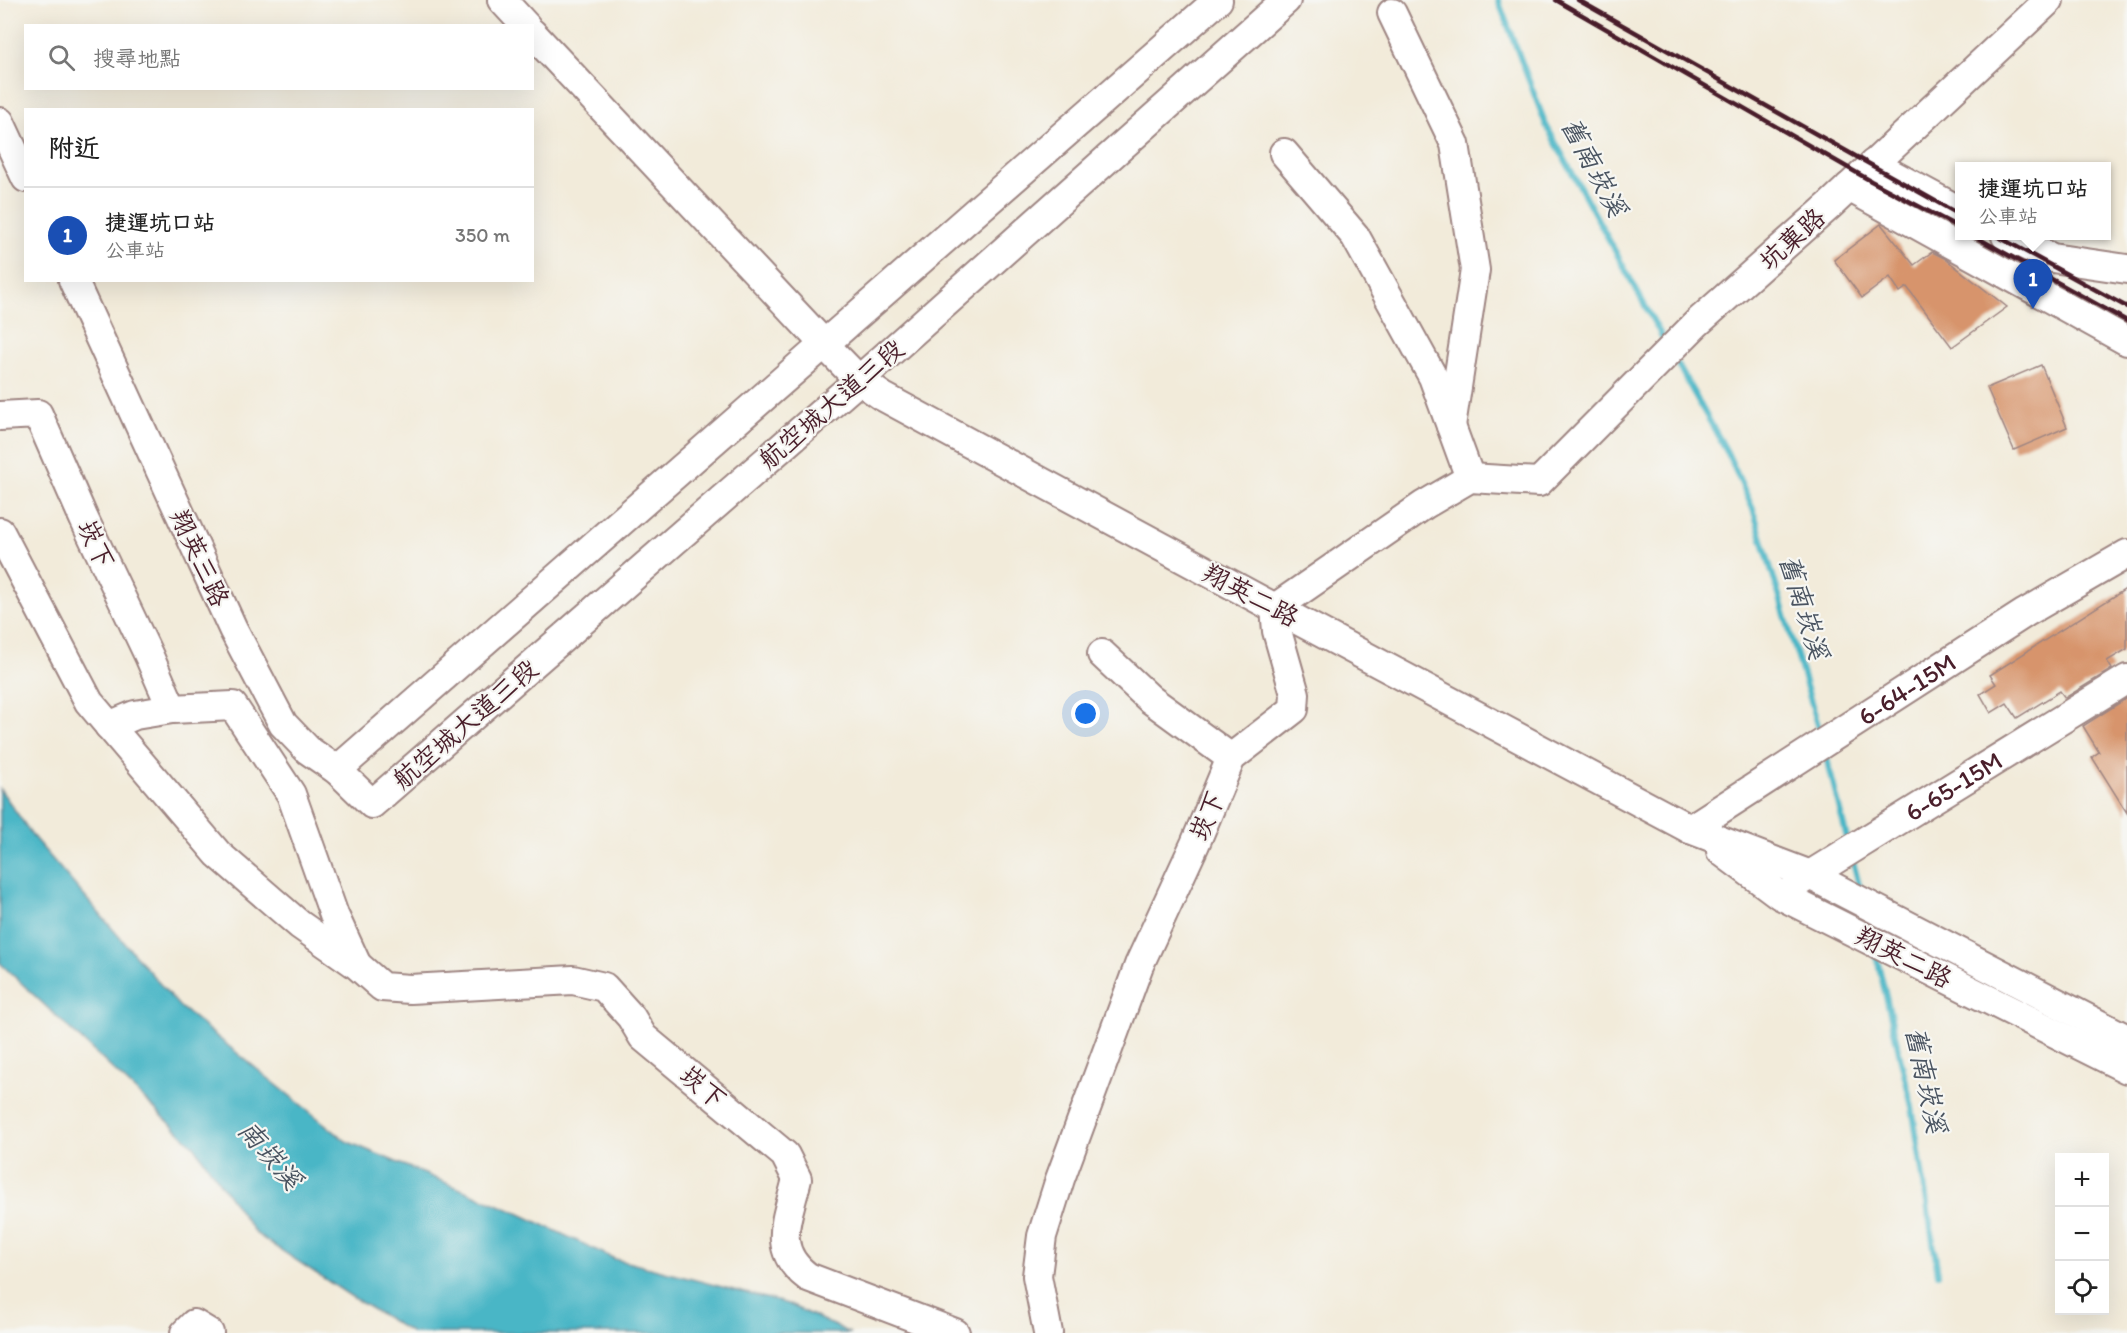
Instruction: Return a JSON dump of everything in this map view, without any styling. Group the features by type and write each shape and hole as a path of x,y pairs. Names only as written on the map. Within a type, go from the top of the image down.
{"street":[{"path":"502,0 524,24"},
{"name":"航空城大道三段","path":"337,770 1218,0"},
{"name":"航空城大道三段","path":"372,804 859,380 1286,0"},
{"name":"坑菓路","path":"1470,478 1539,482 1697,323 1849,187 2049,0"},
{"path":"1392,13 1455,144 1475,270 1451,426"},
{"name":"翔英二路","path":"534,35 859,380 892,402 1690,829 1808,874 2127,1039"},
{"path":"0,122 24,174"},
{"path":"1275,608 1424,505 1470,478 1433,377 1355,236 1284,153"},
{"path":"1874,164 1955,209"},
{"path":"1849,187 2127,341"},
{"path":"2014,240 2052,258 2127,269"},
{"name":"翔英三路","path":"74,282 233,629 283,724 308,750 337,770 372,804"},
{"name":"崁下","path":"0,416 38,414 172,709"},
{"name":"崁下","path":"0,532 88,702 218,854 300,925 357,965 382,987 410,989 573,980 604,987 631,1017 644,1037 785,1155 797,1179 785,1230 785,1246 789,1259 796,1268 808,1277 955,1333"},
{"name":"6-64-15M","path":"1690,829 2025,613 2127,554"},
{"name":"崁下","path":"1048,1333 1037,1276 1042,1236 1060,1179 1139,965 1196,844 1231,758 1294,709 1295,694 1277,631 1275,608"},
{"path":"1102,654 1149,699 1231,758"},
{"name":"6-65-15M","path":"1780,894 1808,874 2127,679"},
{"name":"崁下","path":"109,726 135,715 172,709 233,706 291,794 334,915 357,965"},
{"name":"翔英二路","path":"1690,829 1780,894 2127,1069"}],"water":[{"name":"南崁溪","path":"0,789 35,839 179,1006 346,1141 518,1213 615,1259 788,1304 850,1333 412,1333 352,1297 255,1233 194,1146 0,963"}],"building":[{"path":"1881,224 1914,265 1932,252 1944,258 2007,307 1952,347 1907,287 1900,292 1890,277 1862,298 1834,260"},
{"path":"2041,365 2067,427 2014,450 1987,388"},
{"path":"2127,588 2127,649 2107,661 2112,669 2065,698 2060,691 2017,718 2007,703 1991,713 1980,694 1996,684 1990,675"},
{"path":"2127,698 2127,813 2092,757 2099,752 2083,726"}],"waterway":[{"name":"舊南崁溪","path":"1498,0 1546,125 1666,344"},
{"name":"舊南崁溪","path":"1674,358 1727,452 1753,509 1821,735"},
{"name":"舊南崁溪","path":"1825,751 1848,842"},
{"name":"舊南崁溪","path":"1852,858 1861,892"},
{"name":"舊南崁溪","path":"1876,954 1912,1107 1938,1274"}],"railway":[{"path":"1556,0 1871,181 1955,225"},
{"path":"1578,0 1955,212"},
{"path":"1981,240 2127,321"},
{"path":"2004,240 2127,307"}],"place":[{"name":"捷運坑口站","path":"2033,309"}]}
